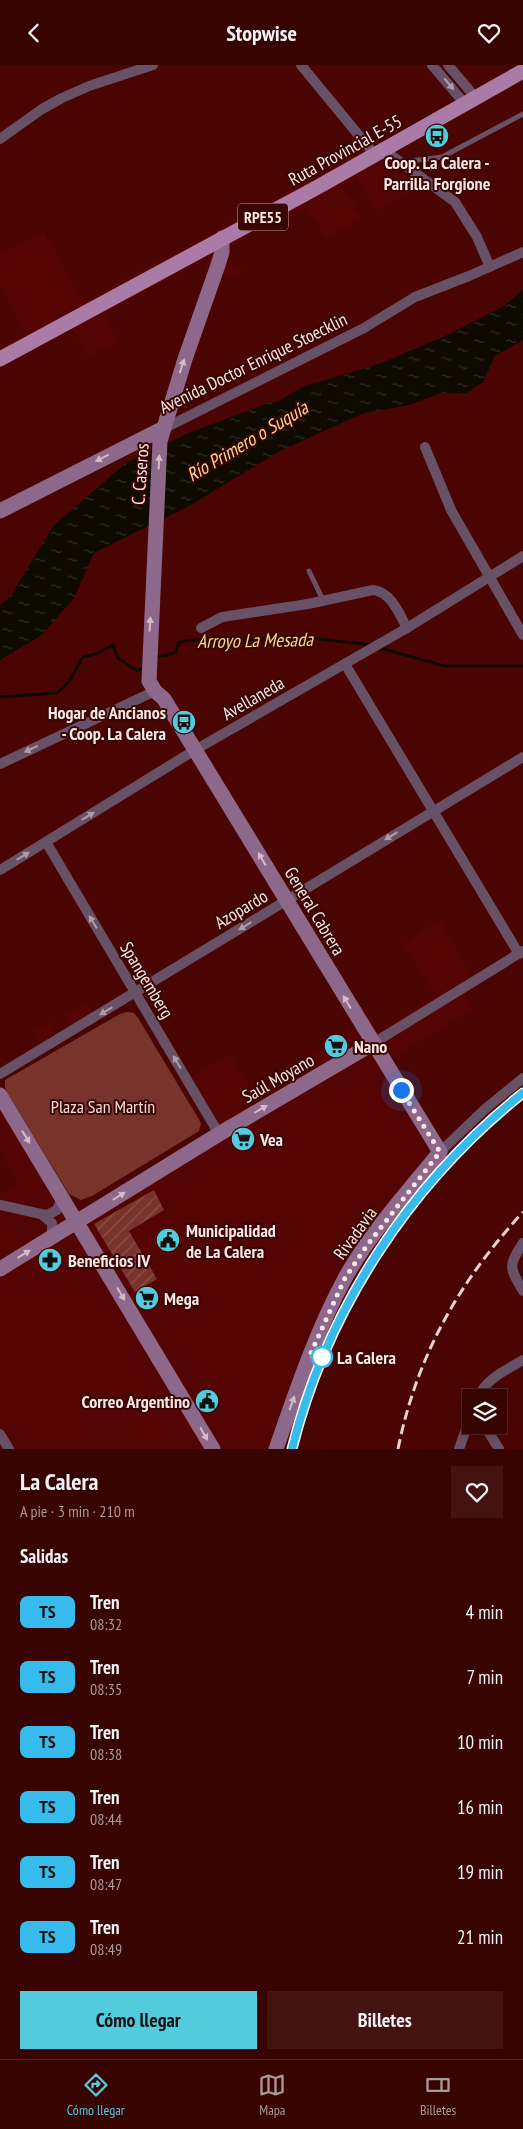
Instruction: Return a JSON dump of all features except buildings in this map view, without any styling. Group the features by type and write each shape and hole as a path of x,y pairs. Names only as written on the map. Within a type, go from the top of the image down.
{"main road":[{"name":"Ruta Provincial E-55","path":"0,359 379,153 523,71"}],"street":[{"path":"0,139 42,109 62,98 89,86 153,65"},
{"path":"301,65 379,153 399,162 455,202 477,237 490,267"},
{"path":"432,65 470,101"},
{"path":"448,65 470,101"},
{"name":"C. Caseros","path":"155,691 151,686 148,673 161,435 218,265 222,252 222,239"},
{"name":"Avenida Doctor Enrique Stoecklin","path":"0,511 161,435 364,328 415,297 523,253"},
{"path":"425,447 451,510 523,635"},
{"name":"Avellaneda","path":"0,870 195,750 407,628 523,556"},
{"path":"201,628 222,617 323,601 368,590 379,590 394,604 407,628"},
{"path":"345,664 521,952"},
{"path":"0,764 155,691"},
{"name":"General Cabrera","path":"155,691 164,699 372,1044 440,1152"},
{"name":"Azopardo","path":"0,1074 523,757"},
{"name":"Spangemberg","path":"46,842 136,993 193,1080 219,1134"},
{"name":"Saúl Moyano","path":"0,1269 219,1134 240,1117 372,1044 521,952"},
{"name":"Rivadavia","path":"276,1449 309,1357 345,1278 368,1244 440,1152 485,1109 523,1078"},
{"path":"0,1095 213,1449"},
{"path":"0,1205 47,1215 57,1209 61,1200 60,1193"},
{"path":"41,1214 48,1218 53,1228 48,1239"},
{"path":"523,1243 512,1260 511,1268 514,1277 523,1291"},
{"path":"482,1389 489,1382 523,1359"},
{"path":"0,1434 9,1449"},
{"path":"459,1449 464,1434"},
{"path":"490,1434 499,1449"}],"lane":[{"path":"399,162 442,157 523,114"},
{"path":"309,571 323,601"}],"shaded area":[{"path":"375,144 386,161 420,186 377,210 356,178 342,186 362,218 327,238 307,206 230,246 224,262 242,268 238,278 207,268 209,257 104,313 118,342 88,356 72,328 0,368 0,346 25,333 0,285 0,254 44,232 83,302"},
{"path":"439,919 477,986 464,994 474,1009 389,1060 448,1151 379,1238 335,1305 280,1449 0,1449 0,1195 18,1184 0,1149 0,1090 78,1213 219,1126 190,1077 230,1054 250,1087 365,1023 372,1034 436,996 404,944"},
{"path":"87,1003 97,1020 0,1077 0,1067 42,1042 35,1031 50,1022 57,1033 71,1025 65,1016"}],"green space":[{"name":"Plaza San Martín","path":"134,1013 138,1018 201,1123 199,1131 92,1196 81,1200 69,1194 8,1094 5,1088 5,1080 120,1014"},
{"path":"154,1190 164,1210 129,1231 157,1279 135,1292 94,1224"}],"water":[{"name":"Río Primero o Suquía","path":"523,290 523,340 495,356 483,382 466,393 439,394 410,405 364,413 280,451 189,506 94,553 74,598 42,635 0,660 0,605 10,597 53,526 126,463 189,433 268,403 279,401 302,387 379,364 443,337 504,306"}],"waterway":[{"name":"Arroyo La Mesada","path":"156,656 165,656 176,652 179,643 188,640 234,641 293,636 371,645"},
{"name":"Arroyo La Mesada","path":"0,697 57,693 68,683 83,657 96,654 113,645 118,658 137,671 144,667"},
{"name":"Arroyo La Mesada","path":"380,648 444,666 523,666"}],"railway":[{"path":"398,1449 406,1415 417,1382 429,1351 444,1321 479,1265 523,1212"}],"train":[{"name":"TS","path":"292,1449 301,1413 319,1363 356,1285 436,1175 523,1093"}],"place":[{"name":"Coop. La Calera - Parrilla Forgione","path":"437,136"},
{"name":"Hogar de Ancianos - Coop. La Calera","path":"184,722"},
{"name":"Nano","path":"336,1046"},
{"name":"Vea","path":"243,1139"},
{"name":"Municipalidad de La Calera","path":"168,1240"},
{"name":"Beneficios IV","path":"50,1260"},
{"name":"Mega","path":"147,1298"},
{"name":"La Calera","path":"322,1357"},
{"name":"Correo Argentino","path":"207,1401"}],"route":[{"path":"322,1357 309,1357 345,1278 368,1244 440,1152 401,1090"}]}
